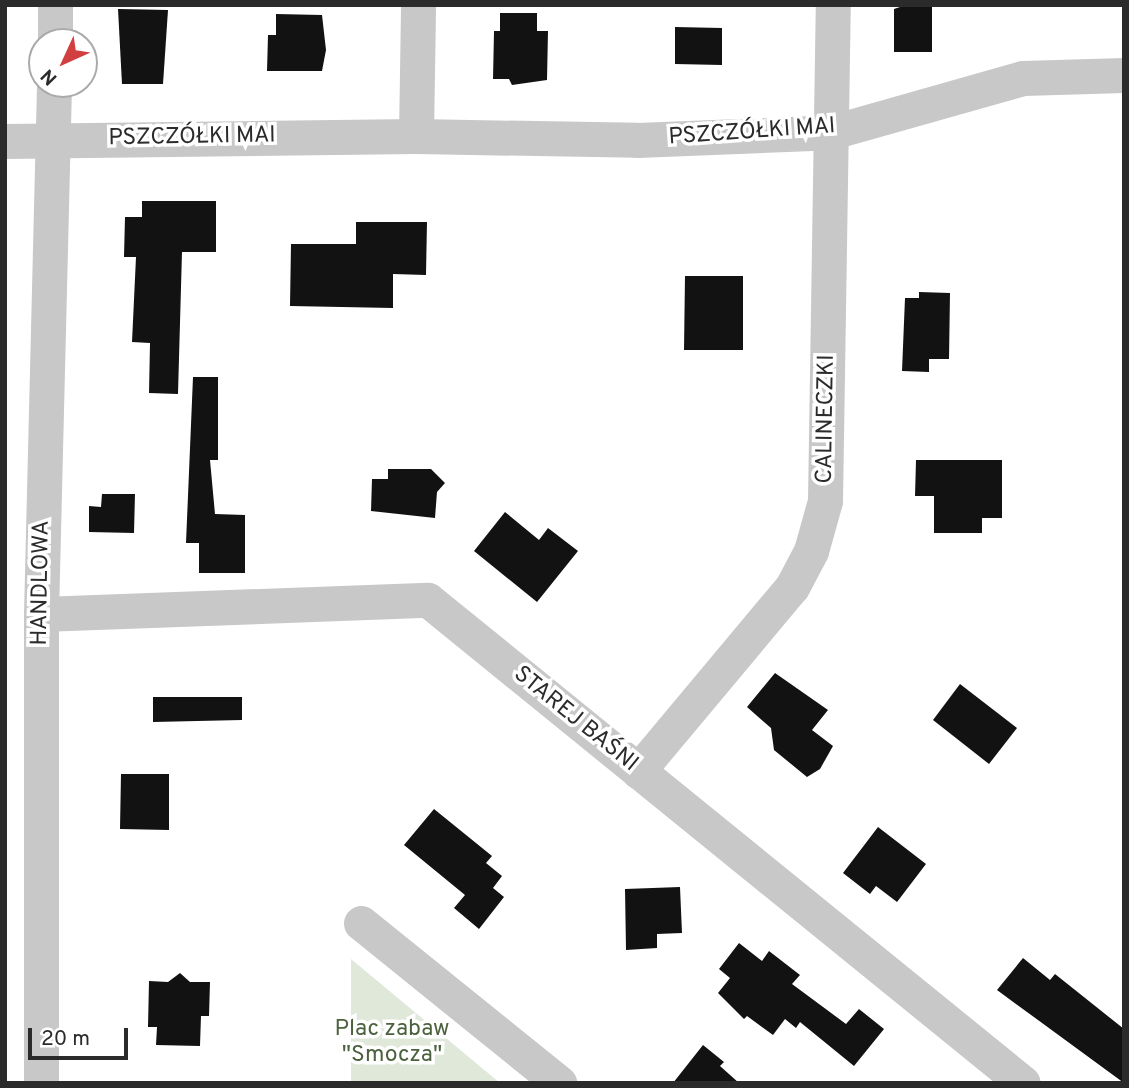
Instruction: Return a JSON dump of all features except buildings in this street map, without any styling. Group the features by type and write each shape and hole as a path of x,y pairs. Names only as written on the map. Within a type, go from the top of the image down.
{"street":[{"path":"55,5 55,28"},
{"path":"416,136 418,5"},
{"name":"CALINECZKI","path":"638,771 792,587 811,551 825,501 833,5"},
{"name":"PSZCZÓŁKI MAI","path":"5,141 416,136 637,140 832,132 1023,78 1124,75"},
{"name":"HANDLOWA","path":"41,1083 41,614 54,98"},
{"name":"STAREJ BAŚNI","path":"41,614 428,600 1023,1083"},
{"path":"361,923 559,1083"}],"green space":[{"name":"Plac zabaw \"Smocza\"","path":"351,959 500,1083 351,1083"}]}
